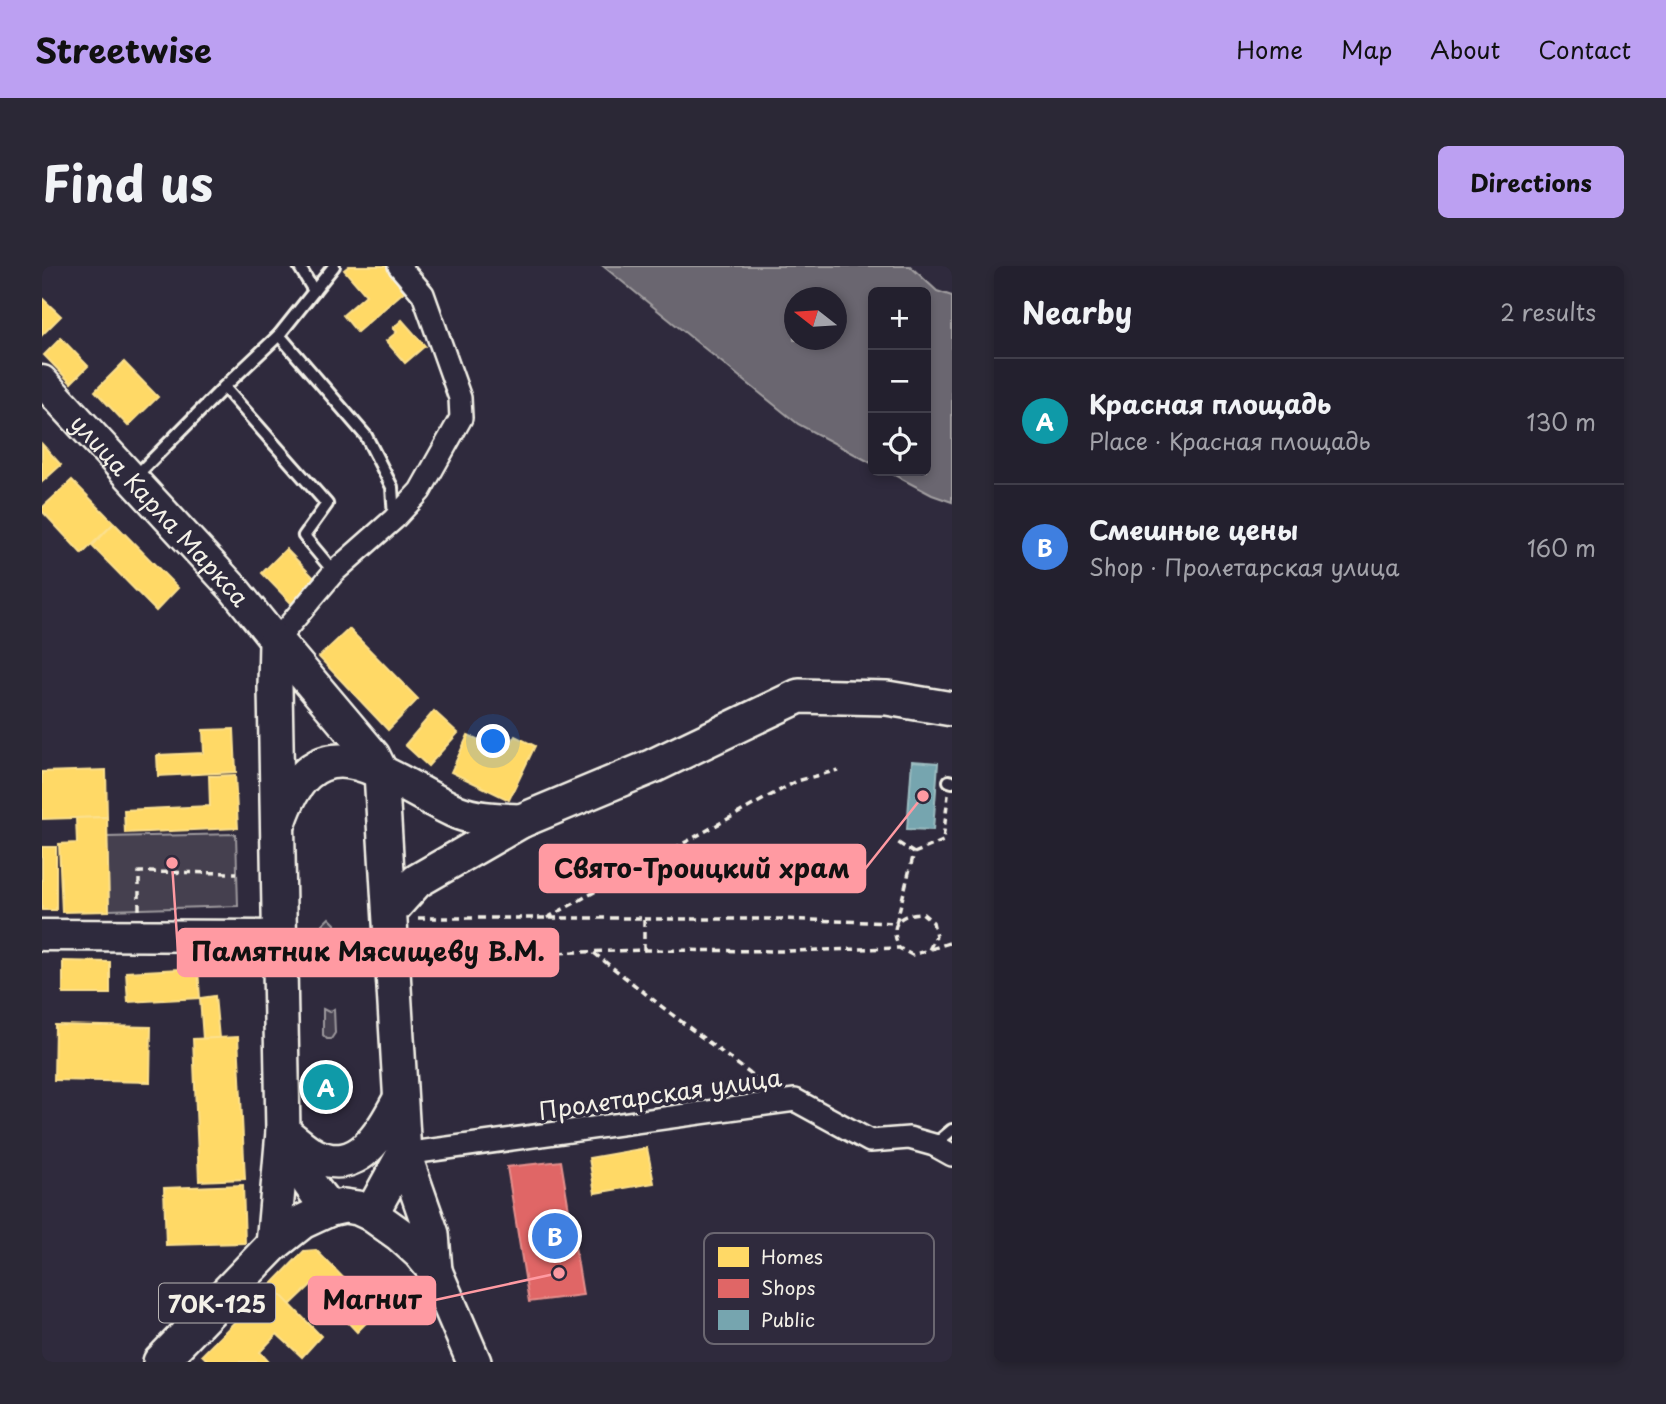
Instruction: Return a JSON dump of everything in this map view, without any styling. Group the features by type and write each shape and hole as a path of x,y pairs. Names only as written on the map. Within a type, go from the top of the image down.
{"main road":[{"name":"улица Карла Маркса","path":"42,381 234,589 276,641"},
{"path":"276,641 373,755 381,772 404,1154 432,1234 437,1274 474,1362"},
{"path":"273,1245 283,1132 276,641"},
{"path":"390,915 417,881 521,821 653,766 799,696 887,698 952,709"},
{"path":"278,824 288,796 309,770 341,760 363,764 381,772 459,813 483,819 521,821"},
{"path":"42,935 280,936"},
{"path":"283,1132 313,1154 333,1161 345,1160 359,1154 375,1140 400,1099"},
{"path":"283,1132 299,1168 316,1195 330,1209"},
{"path":"371,1214 404,1154"},
{"path":"273,1245 302,1222 330,1209 344,1206 358,1208 399,1234 420,1253 437,1274"},
{"name":"70К-125","path":"160,1362 273,1245"}],"street":[{"path":"276,641 334,572 394,519 420,491 461,418 460,398 423,293 399,266"},
{"name":"Пролетарская улица","path":"404,1154 795,1100 870,1141 909,1138 943,1150"}],"lane":[{"path":"299,266 314,291"},
{"path":"133,479 279,335 334,266"},
{"path":"279,335 366,436 392,487 394,519"},
{"path":"224,387 327,504 304,536 334,572"},
{"path":"943,1150 952,1130"}],"path":[{"path":"547,918 797,781 838,769"},
{"path":"914,853 943,841 950,782"},
{"path":"897,842 914,853"},
{"path":"899,948 894,936 896,923 914,853"},
{"path":"139,910 139,872 237,873"},
{"path":"390,915 780,919 896,923 906,914 922,913 933,922 936,936 929,950"},
{"path":"644,919 644,950"},
{"path":"392,958 592,951 899,948 912,954 952,942"},
{"path":"592,951 780,1096 795,1100"}],"shaded area":[{"path":"603,266 910,266 937,291 952,296 952,502 932,495 896,476 931,476 931,287 868,287 868,461 798,424"},
{"path":"236,834 238,906 109,910 107,837"},
{"path":"329,918 335,924 336,948 330,946 323,949 323,924"},
{"path":"323,1009 329,1012 334,1009 335,1033 331,1039 323,1035"}],"building: Homes":[{"path":"349,266 386,266 406,290 357,332 343,315 366,295 344,270"},
{"path":"42,298 61,316 42,335"},
{"path":"402,320 425,346 405,363 386,341 397,332 393,328"},
{"path":"61,338 88,366 71,383 44,355"},
{"path":"124,362 158,397 128,426 95,391"},
{"path":"42,444 61,465 42,482"},
{"path":"72,480 114,523 82,554 42,511"},
{"path":"114,523 178,588 156,611 92,546"},
{"path":"286,549 318,582 294,606 262,573"},
{"path":"349,629 418,699 388,730 319,657"},
{"path":"434,711 458,733 428,766 405,745"},
{"path":"234,729 236,772 158,776 157,755 204,753 203,730"},
{"path":"468,735 506,752 515,736 535,746 509,800 451,772"},
{"path":"106,770 107,817 42,819 42,772"},
{"path":"235,775 238,828 125,833 124,810 210,806 209,776"},
{"path":"107,817 109,911 62,912 59,844 77,843 76,818"},
{"path":"42,847 56,847 56,910 42,910"},
{"path":"63,961 110,962 110,994 63,994"},
{"path":"198,968 200,998 128,1002 126,972"},
{"path":"215,996 219,1038 203,1039 200,998"},
{"path":"55,1025 151,1027 150,1082 54,1080"},
{"path":"238,1037 245,1179 199,1181 193,1039"},
{"path":"647,1148 654,1183 595,1193 589,1158"},
{"path":"243,1185 245,1243 166,1245 164,1188"},
{"path":"316,1250 377,1312 357,1332 312,1284 290,1305 271,1285 304,1251"},
{"path":"271,1285 321,1336 302,1357 277,1334 260,1352 269,1362 209,1362 202,1355"}],"building: Shops":[{"path":"561,1161 583,1295 529,1302 507,1167"}],"building: Public":[{"path":"912,761 938,763 933,830 907,829"}],"place":[{"name":"Свято-Троицкий храм","path":"923,796"},
{"name":"Памятник Мясищеву В.М.","path":"172,863"},
{"name":"Красная площадь","path":"326,1087"},
{"name":"Смешные цены","path":"555,1236"},
{"name":"Магнит","path":"559,1273"}]}
